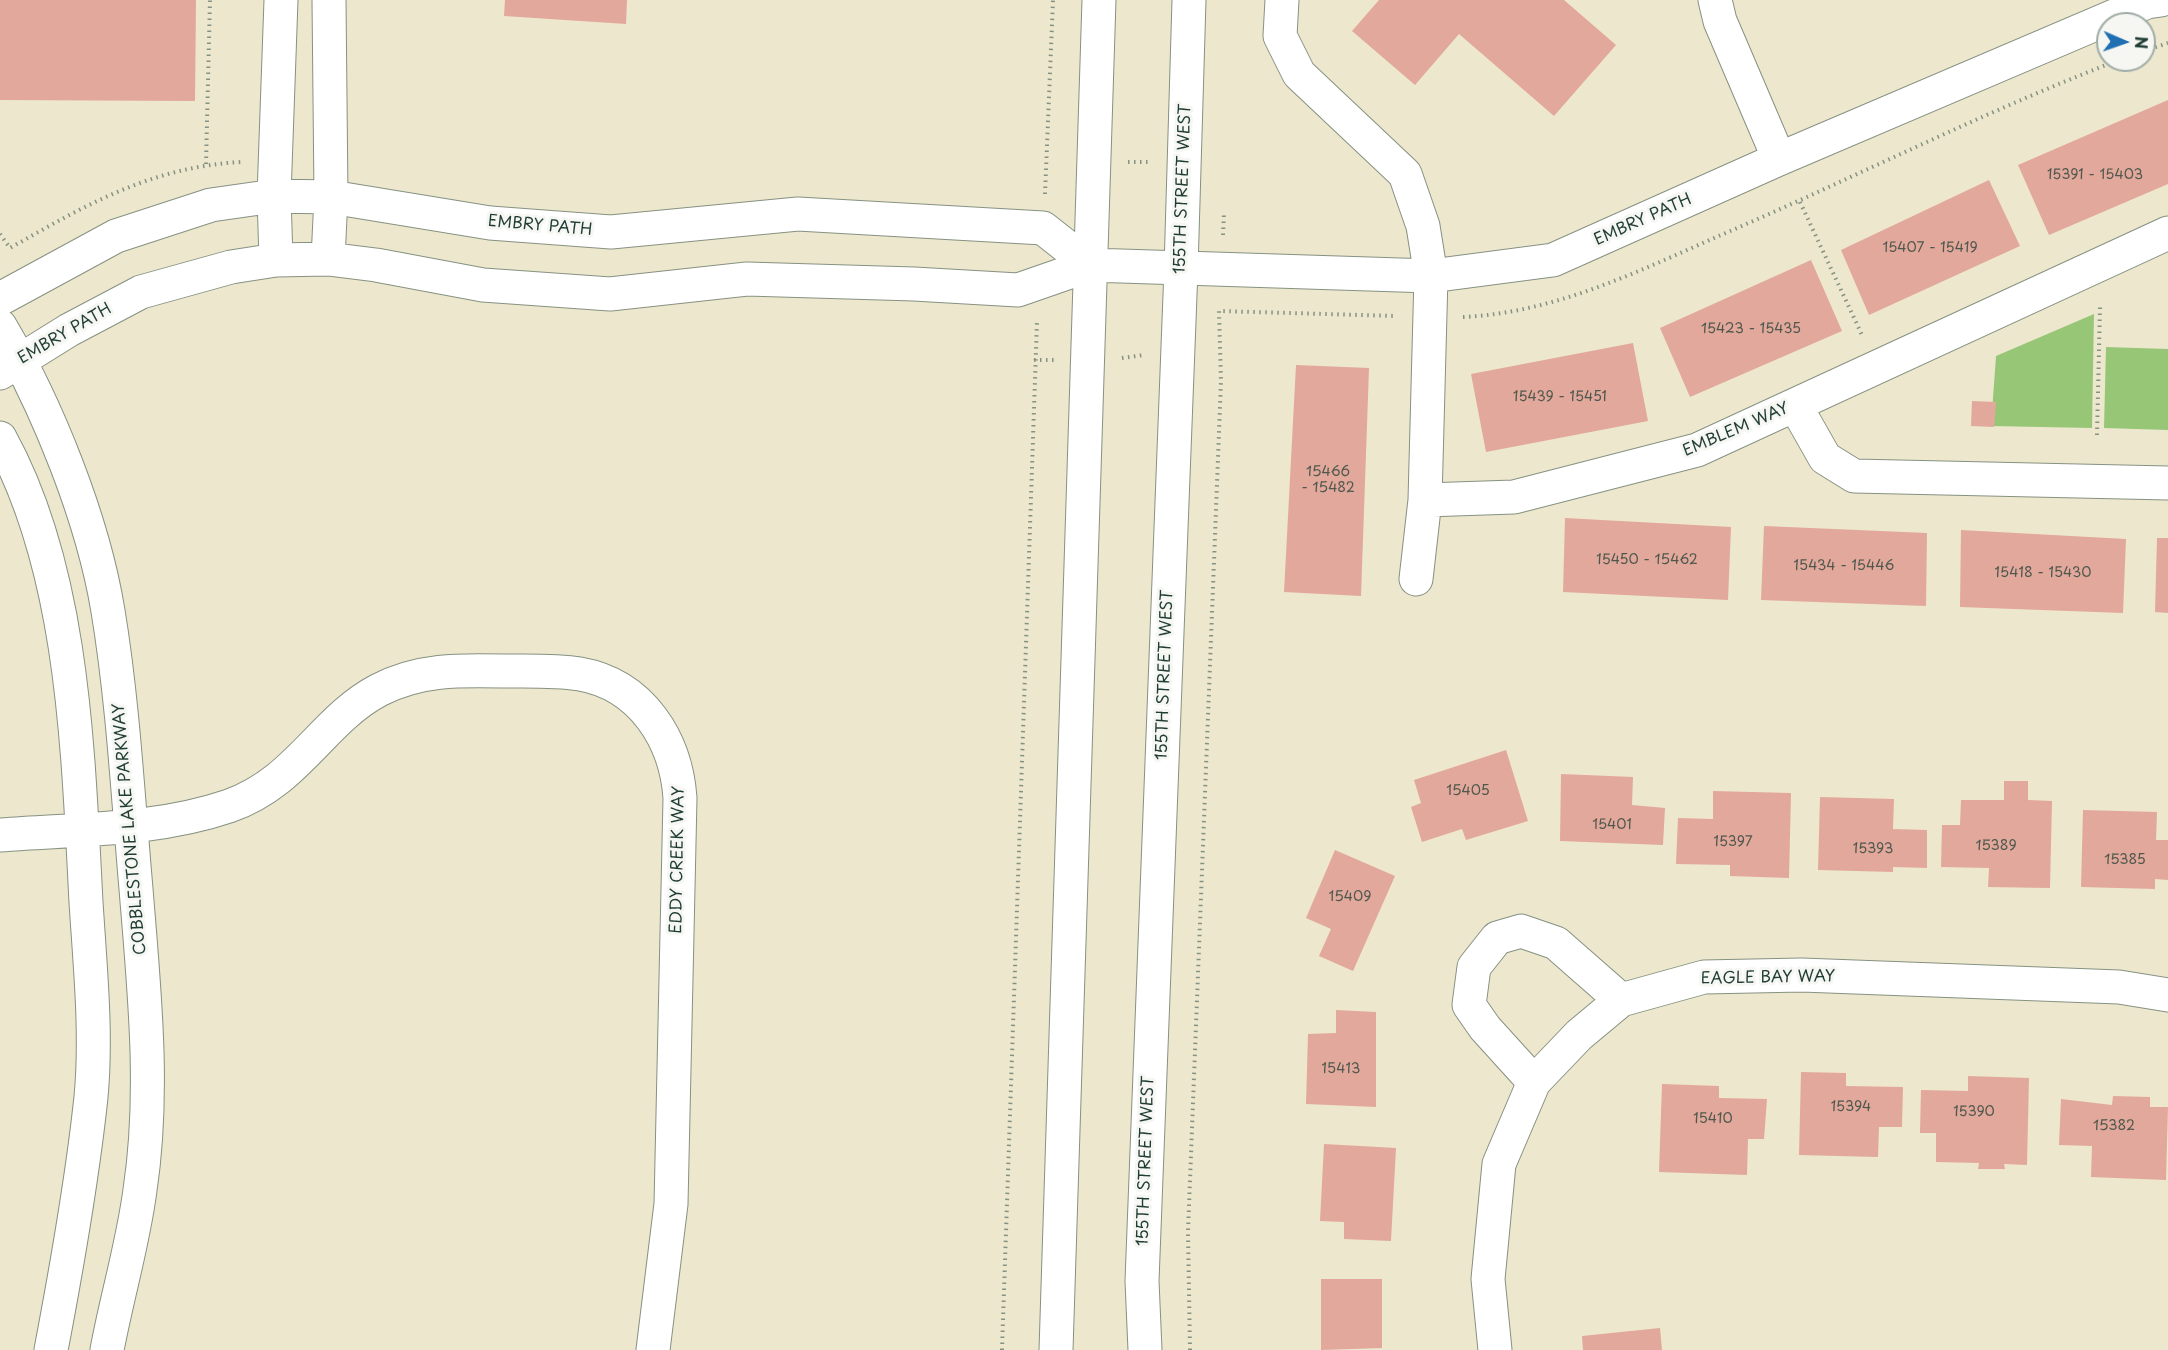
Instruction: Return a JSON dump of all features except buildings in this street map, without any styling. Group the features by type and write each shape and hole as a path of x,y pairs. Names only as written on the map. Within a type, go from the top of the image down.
{"street":[{"path":"276,260 274,196 281,0"},
{"path":"328,260 331,197 329,0"},
{"path":"1056,1350 1099,0"},
{"name":"155TH STREET WEST","path":"1145,1350 1142,1281 1181,269 1189,0"},
{"path":"1281,0 1280,36 1299,74 1406,174 1423,226 1431,276 1425,500 1416,579"},
{"path":"1715,0 1720,21 1779,159"},
{"name":"EMBRY PATH","path":"10,366 141,292 231,267 276,260 328,260 376,265 483,285 610,294 747,279 1018,290 1090,265 1431,276 1553,260 1779,159 2146,2 2161,0"},
{"name":"EMBRY PATH","path":"0,299 116,236 211,205 274,196 331,197 490,223 611,232 798,214 1042,228 1090,265"},
{"name":"EMBLEM WAY","path":"1425,500 1514,497 1697,450 2168,233"},
{"name":"COBBLESTONE LAKE PARKWAY","path":"0,326 10,366 41,401 85,522 108,609 131,827 143,982 147,1090 145,1135 140,1190 107,1350"},
{"path":"1795,405 1825,458 1854,476 2168,483"},
{"path":"0,438 15,466 51,572 66,656 82,830 91,993 91,1095 69,1255 51,1350"},
{"name":"EDDY CREEK WAY","path":"0,835 131,827 202,814 230,805 257,793 282,777 359,704 377,691 419,674 464,670 582,675 602,681 638,703 665,736 679,777 680,798 671,1204 653,1350"},
{"path":"1534,1082 1485,1028 1469,1005 1473,966 1497,938 1521,931 1556,943 1621,1000"},
{"name":"EAGLE BAY WAY","path":"1495,1350 1488,1279 1499,1164 1534,1082 1579,1035 1621,1000 1704,977 1802,975 2119,987 2168,995"}],"path":[{"path":"206,164 210,0"},
{"path":"1046,177 1053,0"},
{"path":"1047,162 1159,162 1184,175"},
{"path":"1800,202 1876,369"},
{"path":"2097,435 2100,307"},
{"path":"1002,1350 1034,360 1136,358 1203,336 1220,337"}],"green space":[{"path":"2094,314 2092,428 1991,426 1996,356"},
{"path":"2106,347 2168,349 2168,430 2104,428"}]}
